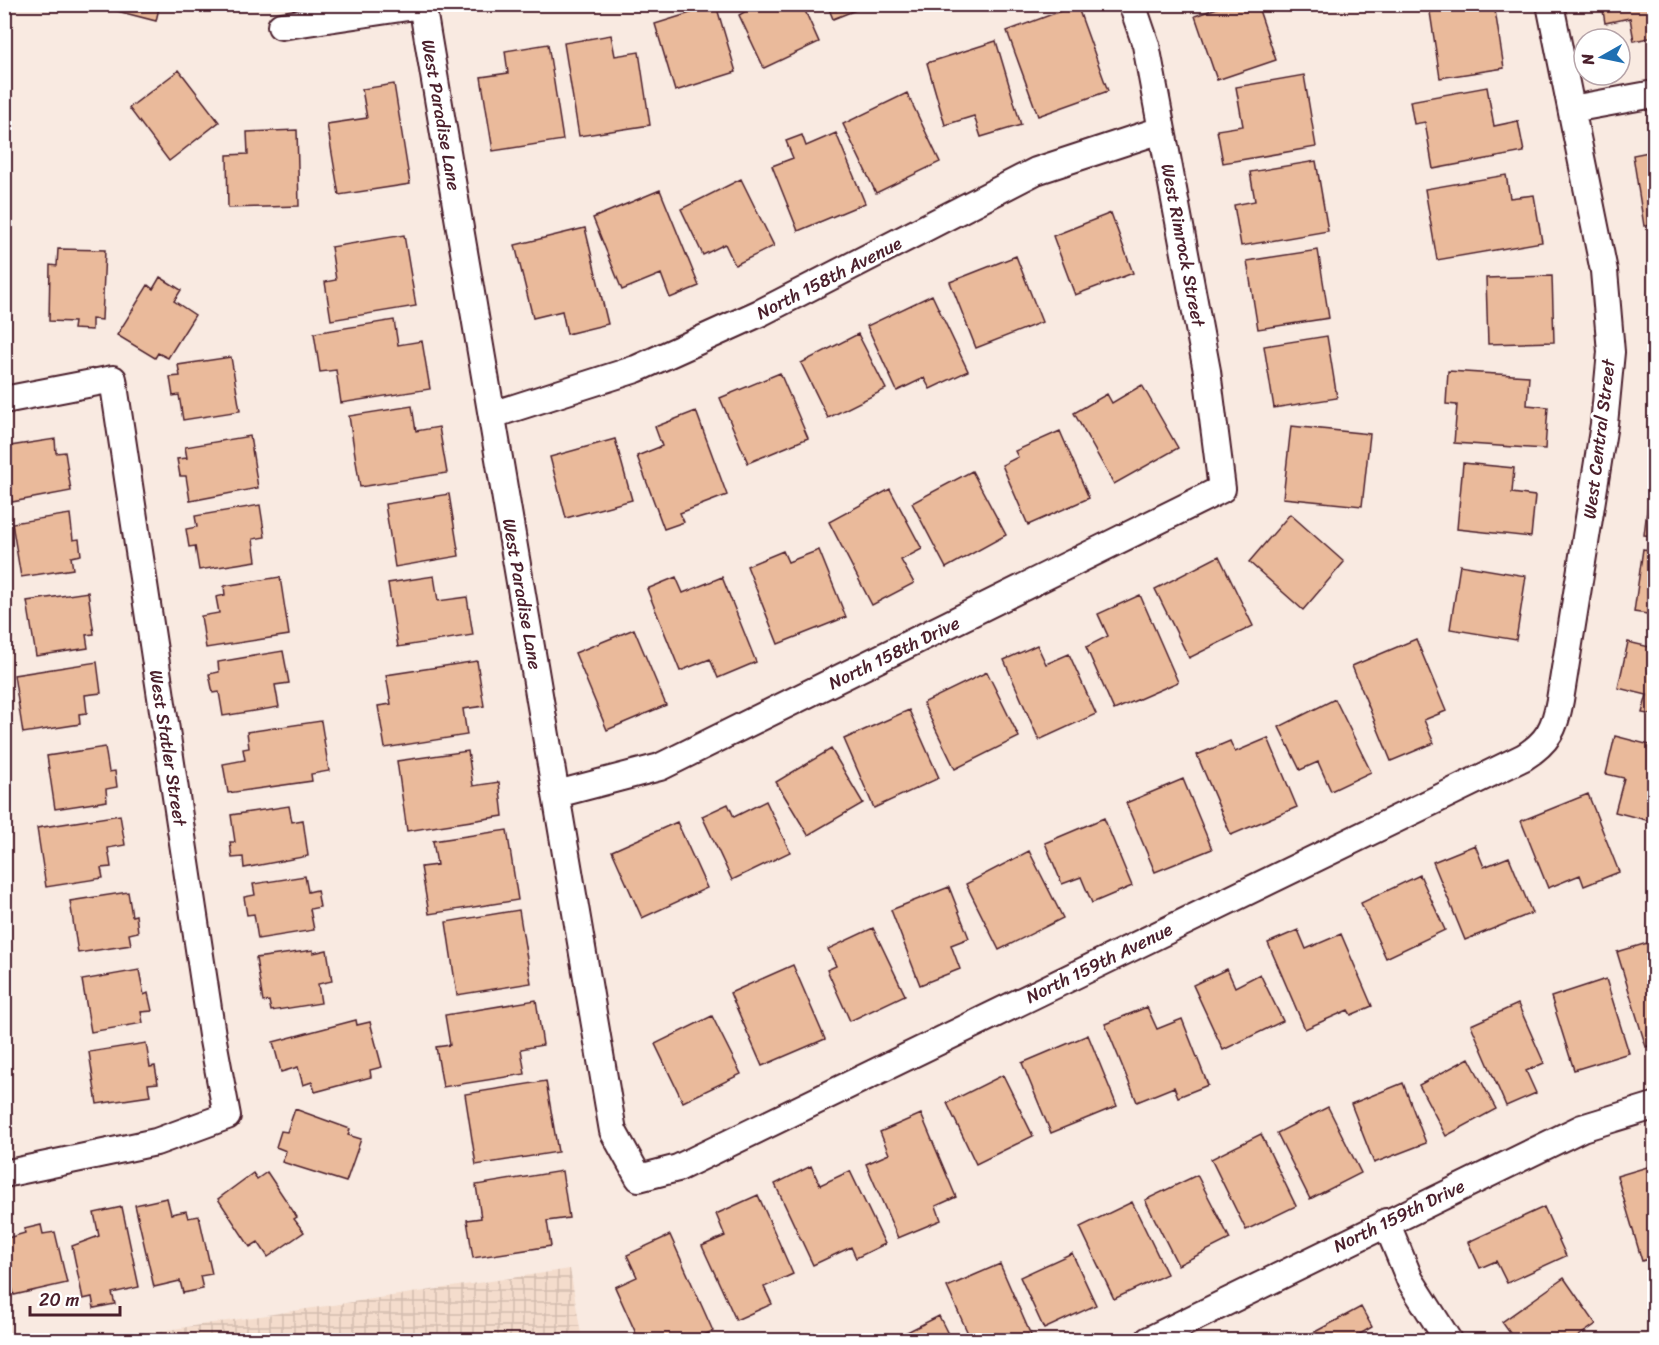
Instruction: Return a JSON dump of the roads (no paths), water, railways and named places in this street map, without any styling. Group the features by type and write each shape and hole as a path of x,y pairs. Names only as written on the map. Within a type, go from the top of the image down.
{"street":[{"name":"West Rimrock Street","path":"1132,4 1146,45 1208,371 1222,489"},
{"name":"West Central Street","path":"1550,4 1604,271 1611,352 1604,424 1560,700 1552,733"},
{"path":"281,26 424,5"},
{"name":"West Paradise Lane","path":"424,5 613,1131 639,1178"},
{"path":"1572,109 1654,94"},
{"name":"North 158th Avenue","path":"492,415 636,369 762,312 1036,171 1161,130"},
{"name":"West Statler Street","path":"4,400 113,379 212,1035 227,1116 156,1142 4,1174"},
{"name":"North 158th Drive","path":"557,794 660,767 1222,489"},
{"name":"North 159th Avenue","path":"639,1178 678,1168 1492,772 1540,746 1552,733"},
{"name":"North 159th Drive","path":"1149,1341 1386,1222 1582,1128 1654,1106"},
{"path":"1386,1222 1410,1280 1448,1341"}]}
